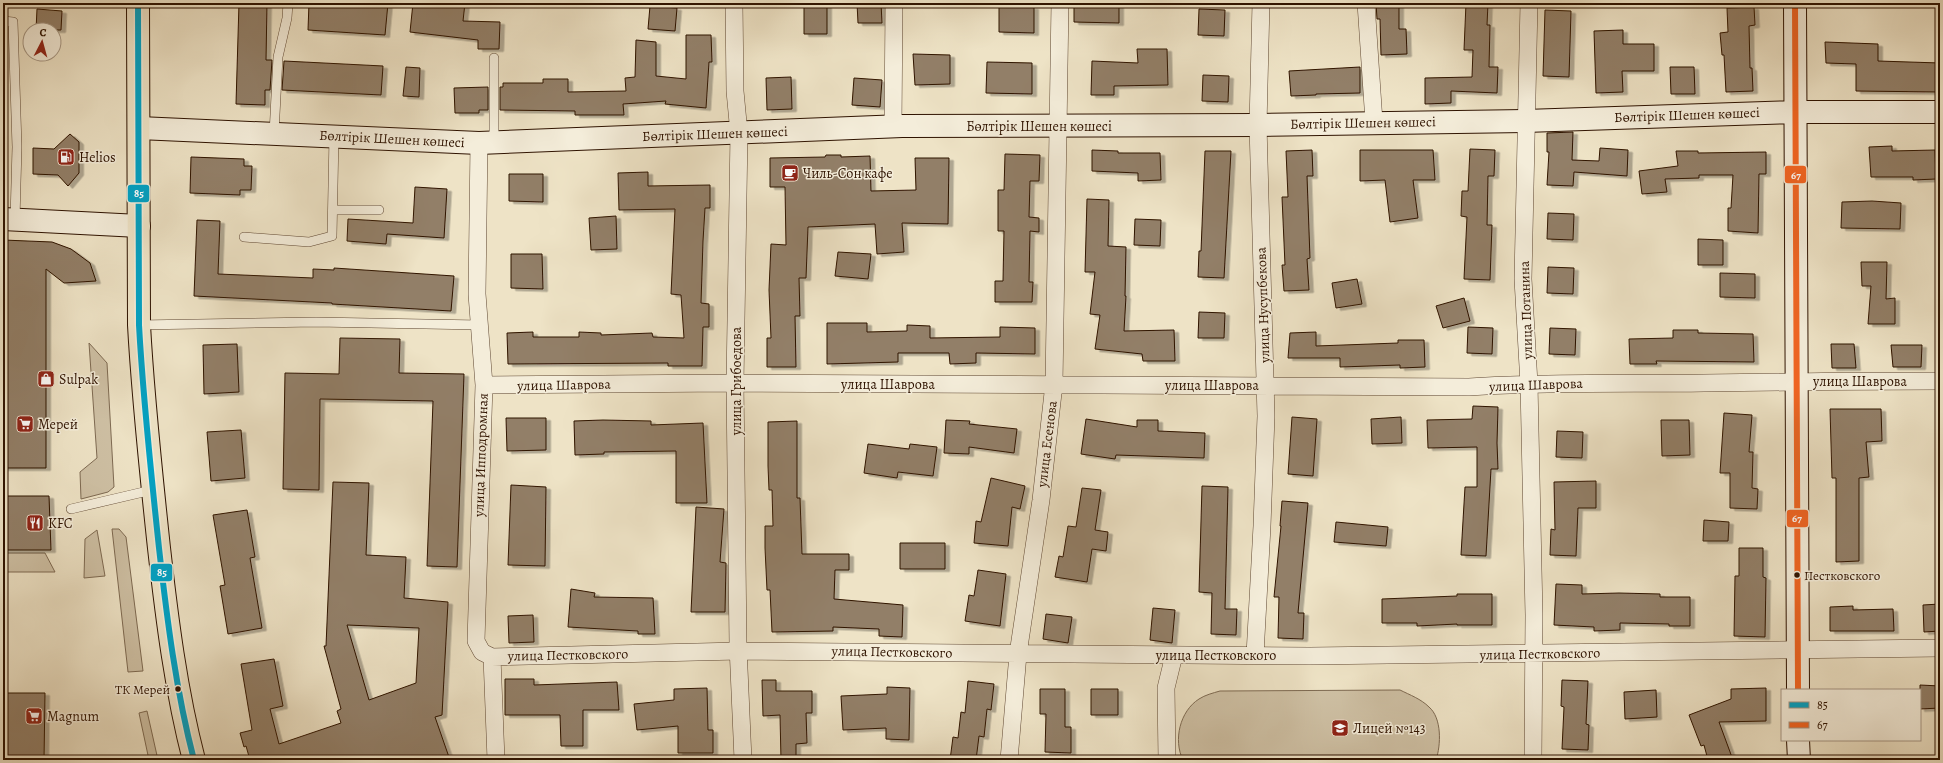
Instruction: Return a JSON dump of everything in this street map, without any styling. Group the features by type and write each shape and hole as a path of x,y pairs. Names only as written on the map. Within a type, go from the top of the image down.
{"main road":[{"path":"138,3 139,324 142,376 152,490 177,687 194,760"}],"street":[{"name":"улица Грибоедова","path":"734,3 735,91 739,133 735,383 739,651 743,760"},
{"path":"894,3 894,127"},
{"name":"улица Есенова","path":"1009,760 1018,654 1041,500 1054,384 1060,3"},
{"name":"улица Нусупбекова","path":"1254,655 1262,526 1266,386 1258,125 1261,3"},
{"path":"1366,3 1374,122"},
{"name":"улица Потанина","path":"1529,3 1525,121 1524,279 1529,384 1534,654 1533,760"},
{"path":"1795,3 1794,112 1798,689"},
{"name":"Бөлтірік Шешен көшесі","path":"139,128 487,143 894,127 1258,125 1374,122 1525,121 1794,112 1940,112"},
{"name":"улица Ипподромная","path":"487,143 477,294 484,385 476,640 482,652 492,657"},
{"path":"9,219 139,226"},
{"name":"улица Шаврова","path":"484,385 735,383 1469,388 1529,384 1940,381"},
{"name":"улица Пестковского","path":"492,657 739,651 1254,655 1534,654 1797,651 1827,648 1940,648"},
{"path":"1167,760 1166,688 1174,654"},
{"path":"492,657 496,760"},
{"path":"1798,741 1799,760"}],"lane":[{"path":"274,134 278,56 287,18 288,3"},
{"path":"3,21 13,22 17,147 9,219"},
{"path":"487,143 494,58"},
{"path":"244,237 309,242 332,236 334,136"},
{"path":"332,210 379,210"},
{"path":"139,324 316,322 480,325"},
{"path":"71,509 152,490"}],"shaded area":[{"path":"89,343 107,363 114,487 108,492 81,499 80,472 97,458"},
{"path":"112,529 119,529 126,537 143,671 128,672"},
{"path":"97,530 105,576 84,578 85,539"},
{"path":"3,553 45,553 55,572 3,572"},
{"name":"Лицей №143","path":"1400,690 1415,697 1429,707 1433,712 1439,732 1439,747 1436,760 1183,760 1180,752 1179,735 1183,718 1192,704 1209,694 1220,691"},
{"path":"147,711 158,760 149,760 139,713"}],"building":[{"path":"239,3 267,3 266,60 272,60 270,90 265,90 265,105 236,104"},
{"path":"309,3 388,3 385,35 308,30"},
{"path":"413,3 465,3 463,21 500,22 499,49 478,49 478,40 410,32"},
{"path":"804,3 827,3 827,34 804,34"},
{"path":"857,3 881,3 882,23 858,23"},
{"path":"1074,3 1119,3 1119,23 1074,22"},
{"path":"1376,3 1399,3 1399,29 1406,29 1407,54 1381,55 1380,19 1377,19"},
{"path":"1466,3 1488,3 1487,25 1490,25 1489,67 1498,67 1497,93 1451,91 1451,103 1425,104 1425,78 1472,77 1473,50 1464,50"},
{"path":"650,6 677,8 675,31 648,29"},
{"path":"999,6 1034,7 1034,33 999,32"},
{"path":"1754,7 1755,25 1749,26 1750,68 1752,68 1753,91 1726,92 1724,55 1722,55 1720,33 1728,32 1727,8"},
{"path":"37,9 62,11 61,22 36,22"},
{"path":"1199,9 1225,10 1224,36 1198,35"},
{"path":"1545,10 1571,11 1569,77 1543,76"},
{"path":"1623,30 1623,44 1654,44 1654,71 1622,71 1623,92 1596,93 1594,31"},
{"path":"686,35 711,35 712,62 709,62 706,108 665,104 666,101 623,104 624,115 575,115 575,111 500,110 500,87 503,87 503,83 543,83 543,79 568,79 568,92 626,91 625,78 635,77 636,40 656,42 656,76 686,79"},
{"path":"1825,42 1878,44 1878,61 1940,63 1940,92 1856,91 1856,64 1826,63"},
{"path":"1137,49 1167,49 1168,85 1114,86 1114,95 1091,95 1092,61 1138,63"},
{"path":"913,54 950,55 950,84 915,85"},
{"path":"284,61 383,66 381,95 282,90"},
{"path":"987,62 1032,63 1032,94 986,93"},
{"path":"406,67 420,68 419,97 403,96"},
{"path":"1360,67 1360,93 1291,96 1289,71"},
{"path":"1670,67 1694,67 1695,94 1671,94"},
{"path":"1203,75 1229,76 1228,102 1202,101"},
{"path":"791,77 792,109 767,110 766,78"},
{"path":"854,78 882,80 880,107 852,105"},
{"path":"488,87 488,110 479,110 479,113 455,113 454,88"},
{"path":"1573,132 1572,160 1599,161 1600,148 1628,150 1627,176 1574,172 1573,186 1547,185 1549,152 1547,152 1547,133"},
{"path":"70,134 79,142 79,173 68,186 58,175 33,174 33,148 54,149"},
{"path":"1892,146 1892,151 1935,150 1936,179 1913,180 1913,177 1871,177 1869,147"},
{"path":"1470,149 1495,150 1494,176 1488,176 1487,225 1492,225 1490,280 1464,279 1467,217 1461,216 1462,191 1468,191"},
{"path":"1092,150 1118,151 1118,153 1160,153 1161,180 1138,181 1138,173 1092,171"},
{"path":"1312,150 1313,176 1307,176 1310,258 1307,259 1309,290 1284,291 1282,265 1285,265 1282,197 1288,197 1286,151"},
{"path":"1360,150 1433,150 1435,180 1413,180 1418,218 1390,222 1385,180 1360,181"},
{"path":"1205,151 1231,151 1224,278 1198,277 1199,251 1201,251"},
{"path":"1676,151 1698,151 1698,153 1766,152 1766,174 1759,174 1758,233 1728,231 1728,208 1731,208 1733,175 1699,175 1699,178 1665,179 1667,192 1642,194 1639,171 1678,166"},
{"path":"1005,154 1040,155 1039,181 1030,181 1029,217 1039,218 1039,232 1030,231 1029,282 1033,282 1032,302 995,302 995,281 1003,281 1004,231 998,231 998,190 1004,190"},
{"path":"826,155 841,155 841,157 870,156 871,191 916,190 915,158 949,158 948,224 902,223 904,252 877,254 875,224 808,227 806,278 799,278 800,316 795,316 796,367 767,367 767,338 771,338 769,290 771,244 786,245 785,187 770,187 770,158 825,157"},
{"path":"191,157 244,159 244,166 252,166 251,190 240,190 240,195 190,193"},
{"path":"648,172 648,186 710,185 710,208 705,208 701,303 709,304 709,327 703,327 702,366 668,366 668,363 508,364 507,333 533,332 533,337 579,337 579,332 601,333 601,335 652,333 653,337 684,338 681,295 671,294 675,209 619,210 618,173"},
{"path":"509,174 543,174 543,202 509,201"},
{"path":"415,187 447,189 444,238 387,234 386,244 347,241 348,219 413,223"},
{"path":"1087,199 1109,200 1108,246 1126,247 1124,331 1174,330 1175,361 1143,361 1142,354 1095,349 1100,315 1090,314 1095,272 1085,272"},
{"path":"1872,201 1901,203 1900,229 1841,228 1842,202"},
{"path":"1548,213 1574,214 1573,240 1547,239"},
{"path":"616,216 617,249 591,250 589,218"},
{"path":"1135,219 1161,220 1160,246 1134,245"},
{"path":"197,220 220,221 218,274 313,278 313,269 334,270 334,268 454,276 451,311 194,296"},
{"path":"1698,239 1723,240 1723,265 1698,265"},
{"name":"Мерей","path":"3,240 52,242 71,249 90,263 96,281 64,283 46,269 46,468 3,468"},
{"path":"838,252 871,254 868,279 835,276"},
{"path":"511,254 542,254 543,289 511,288"},
{"path":"1861,262 1887,262 1886,299 1895,298 1895,324 1868,324 1871,286 1862,286"},
{"path":"1548,267 1574,268 1573,294 1547,293"},
{"path":"1720,273 1755,274 1755,298 1720,297"},
{"path":"1357,279 1362,304 1336,308 1332,283"},
{"path":"1464,298 1470,321 1443,328 1436,306"},
{"path":"1199,312 1225,313 1224,338 1198,338"},
{"path":"827,323 867,323 867,332 907,331 907,325 930,326 930,338 1000,337 1000,327 1035,328 1035,354 976,353 976,363 950,364 949,353 898,353 898,362 827,364"},
{"path":"1468,327 1493,328 1492,354 1467,353"},
{"path":"1550,328 1576,329 1575,355 1549,354"},
{"path":"1673,330 1698,330 1698,333 1753,334 1754,362 1656,361 1657,364 1630,364 1629,339 1673,338"},
{"path":"1316,332 1316,346 1398,343 1398,340 1424,340 1425,367 1400,368 1400,365 1340,367 1340,358 1288,358 1290,333"},
{"path":"340,338 400,339 399,373 464,374 457,567 427,566 433,401 320,399 319,490 283,489 285,373 339,374"},
{"path":"237,344 239,392 204,394 203,345"},
{"path":"1831,344 1854,344 1856,368 1832,368"},
{"path":"1891,345 1922,345 1921,367 1893,367"},
{"path":"1473,406 1498,407 1498,469 1491,469 1486,556 1461,555 1465,487 1477,487 1477,447 1428,448 1427,420 1472,419"},
{"path":"1830,409 1881,409 1882,441 1866,442 1869,477 1859,478 1859,561 1836,562 1836,478 1832,478"},
{"path":"1724,413 1752,415 1749,452 1753,452 1752,488 1758,489 1757,509 1730,508 1730,473 1720,473"},
{"path":"1292,417 1317,419 1313,476 1288,474"},
{"path":"1401,417 1402,443 1372,444 1371,419"},
{"path":"506,418 546,418 546,450 507,451"},
{"path":"1086,419 1137,427 1137,420 1158,420 1158,431 1205,433 1204,458 1116,455 1115,459 1081,454"},
{"path":"946,420 970,421 969,424 1017,429 1014,453 969,447 969,454 944,453"},
{"path":"1661,420 1689,420 1690,455 1662,456"},
{"path":"574,421 651,421 651,425 703,423 707,503 676,503 676,451 604,452 604,454 575,455"},
{"path":"797,421 797,498 800,498 802,554 849,554 849,570 835,570 834,599 903,605 902,637 879,636 879,629 833,627 833,631 772,632 770,590 767,590 765,548 765,526 773,526 772,490 769,490 768,422"},
{"path":"241,430 245,478 211,481 207,432"},
{"path":"1557,431 1583,432 1582,458 1556,457"},
{"path":"868,444 909,449 910,444 937,447 933,476 898,472 897,478 864,473"},
{"path":"991,478 1025,486 1020,509 1012,507 1008,546 974,543 976,521 981,522"},
{"path":"1596,481 1596,508 1578,508 1576,556 1550,555 1551,529 1555,530 1554,482"},
{"path":"333,482 369,483 366,555 406,557 404,598 448,602 442,715 435,717 450,760 250,760 240,733 252,730 241,664 274,659 283,706 270,709 279,744 341,723 337,711 341,709 324,646 326,646","holes":["347,625 419,628 416,683 369,700"]},
{"path":"511,485 546,487 545,566 508,565"},
{"path":"1202,486 1228,487 1225,609 1237,609 1236,635 1211,634 1212,593 1199,592"},
{"path":"1082,488 1101,490 1095,530 1108,532 1106,551 1092,549 1087,582 1055,577 1059,556 1063,557 1068,526 1076,527"},
{"path":"3,496 49,496 51,550 3,550"},
{"path":"1282,501 1308,503 1298,613 1304,613 1303,639 1278,638 1279,597 1274,597"},
{"path":"696,507 724,509 720,562 726,563 725,612 691,612"},
{"path":"247,510 255,557 250,558 262,628 228,634 220,586 225,585 213,515"},
{"path":"1704,520 1729,522 1728,541 1703,541"},
{"path":"1336,522 1388,527 1386,546 1334,542"},
{"path":"900,543 945,543 945,569 900,569"},
{"path":"1739,548 1763,548 1763,577 1766,578 1765,637 1734,636 1735,576 1739,576"},
{"path":"978,570 1006,574 1000,626 965,621 969,595 974,596"},
{"path":"1556,584 1582,585 1582,594 1660,594 1660,597 1690,597 1690,626 1620,623 1620,630 1594,631 1594,627 1554,625"},
{"path":"571,589 595,593 594,597 653,598 655,634 638,634 638,631 568,627"},
{"path":"1457,594 1492,594 1492,625 1457,624 1417,626 1417,623 1382,623 1382,599 1457,596"},
{"path":"1940,604 1940,631 1924,632 1923,605"},
{"path":"1853,606 1853,610 1893,609 1894,631 1830,631 1830,607"},
{"path":"1153,608 1175,610 1172,643 1150,640"},
{"path":"1046,614 1072,617 1068,643 1043,639"},
{"path":"533,615 534,642 509,643 508,616"},
{"path":"505,679 534,679 534,685 617,682 619,710 583,710 583,746 561,746 560,715 505,715"},
{"path":"762,680 776,680 776,691 812,691 812,713 806,713 807,743 796,744 796,760 781,760 780,715 763,716"},
{"path":"1562,680 1588,681 1586,724 1589,725 1588,750 1562,749 1564,707 1561,706"},
{"path":"968,681 994,684 991,710 987,709 984,737 979,736 976,760 950,760 953,737 958,738 961,712 965,713"},
{"path":"1920,685 1940,686 1940,708 1921,709"},
{"path":"887,687 910,688 909,740 886,739 886,728 843,730 841,696 887,694"},
{"path":"707,688 708,730 713,730 713,753 678,753 678,726 637,730 634,704 674,700 674,689"},
{"path":"1766,688 1766,721 1719,722 1733,760 1708,760 1704,745 1701,746 1689,715 1731,699 1731,689"},
{"path":"1040,689 1065,689 1065,727 1071,727 1071,753 1045,752 1046,714 1040,714"},
{"path":"1091,689 1118,689 1118,715 1091,715"},
{"path":"1656,690 1657,717 1625,719 1624,692"},
{"path":"3,693 45,693 44,760 3,760"}],"transit line":[{"name":"85","path":"138,3 139,325 143,381 156,520 169,628 182,708 194,760"},
{"name":"67","path":"1795,3 1798,689"}],"place":[{"name":"Helios","path":"66,157"},
{"name":"Чиль-Сон кафе","path":"790,173"},
{"name":"Sulpak","path":"46,379"},
{"name":"Мерей","path":"25,424"},
{"name":"KFC","path":"35,523"},
{"name":"Пестковского","path":"1797,575"},
{"name":"ТК Мерей","path":"178,689"},
{"name":"Magnum","path":"34,716"},
{"name":"Лицей №143","path":"1340,728"}]}
